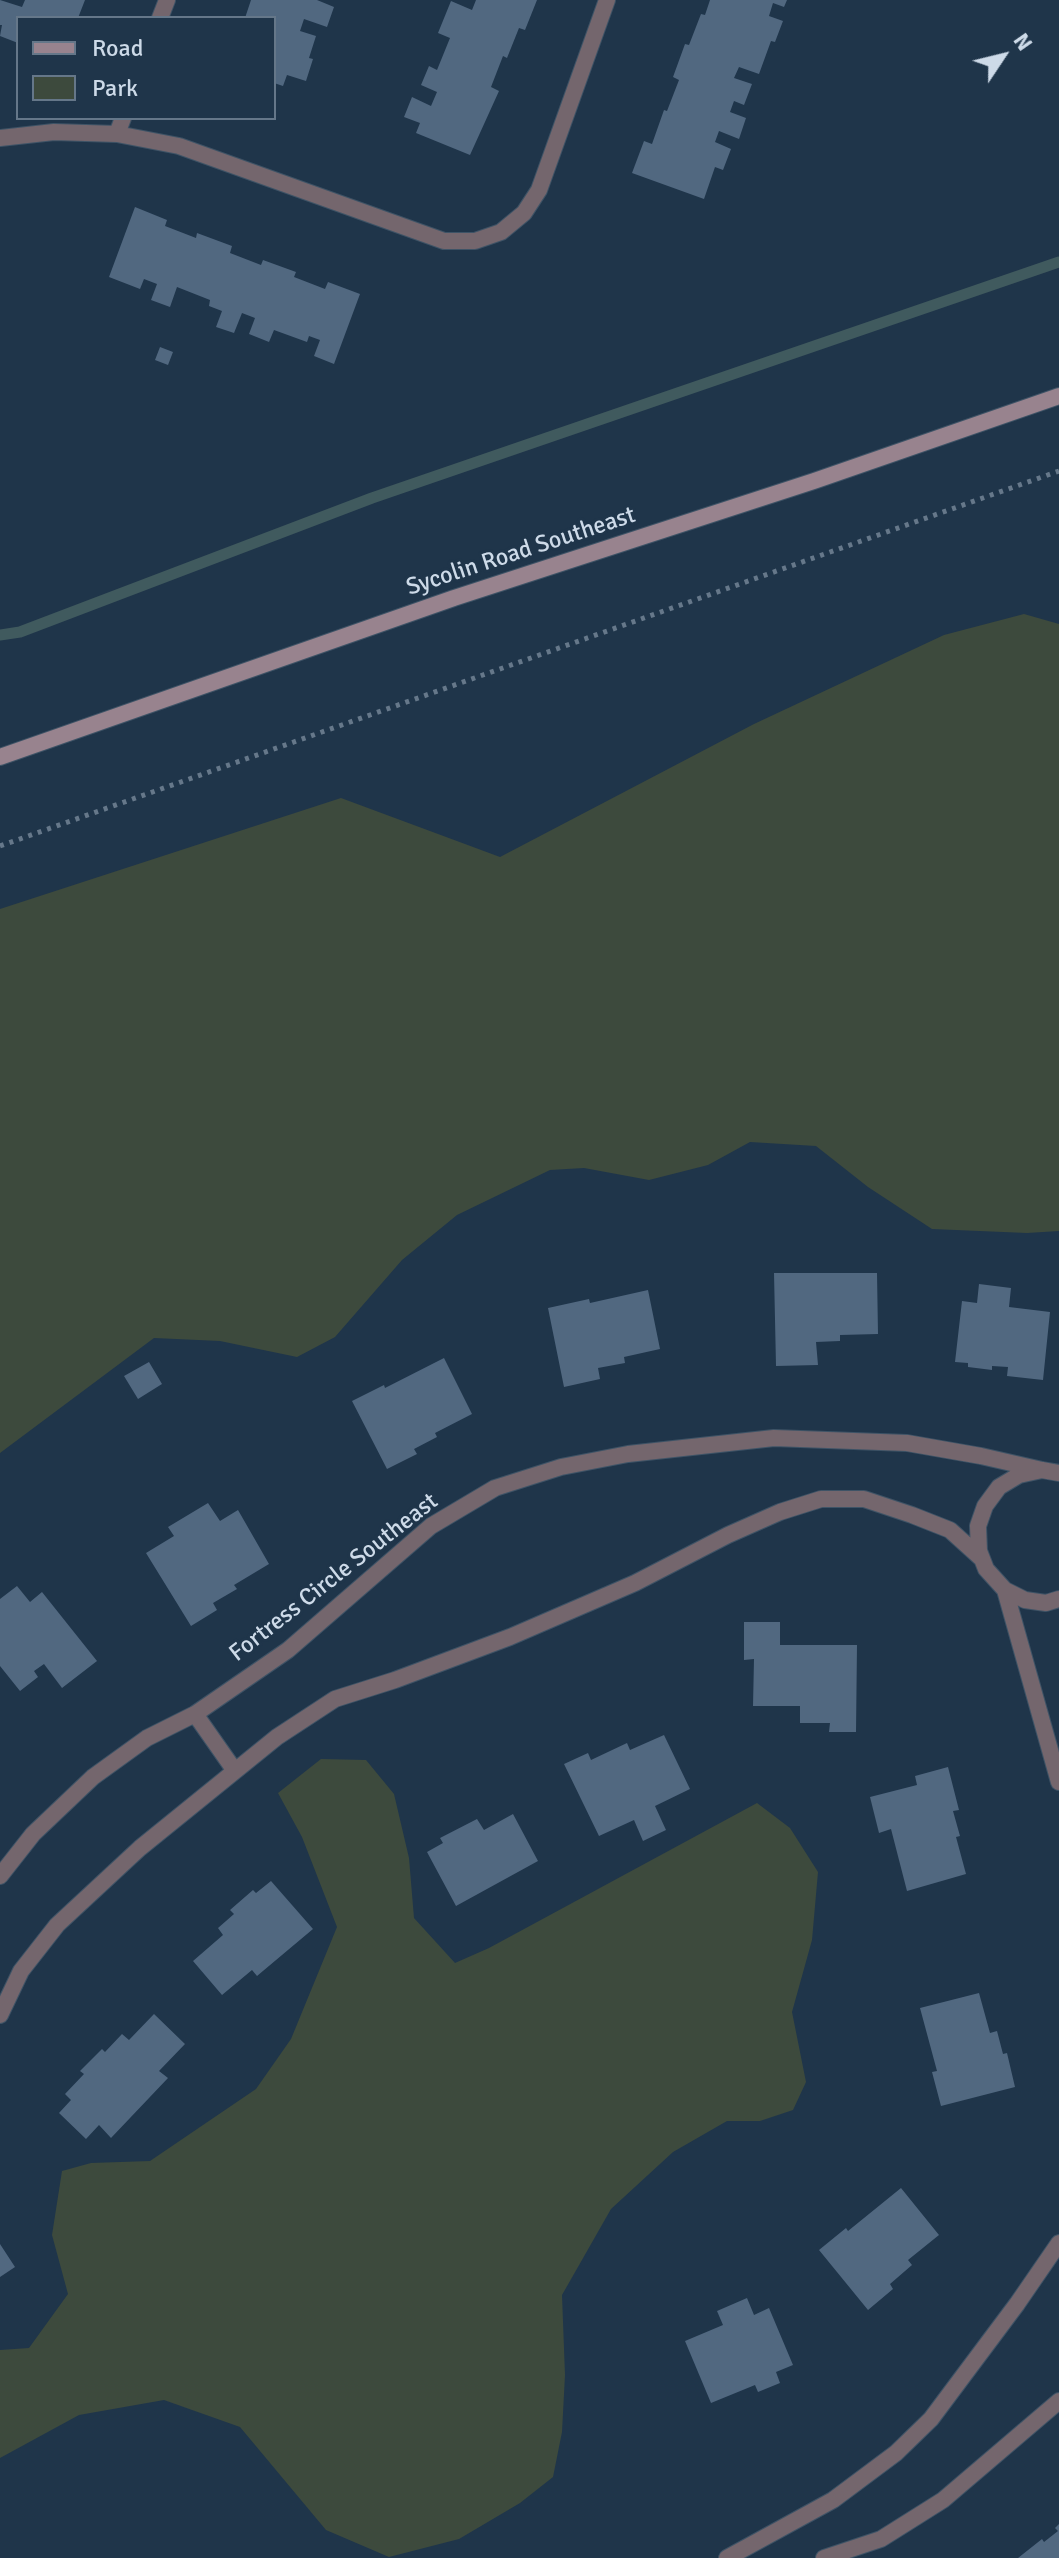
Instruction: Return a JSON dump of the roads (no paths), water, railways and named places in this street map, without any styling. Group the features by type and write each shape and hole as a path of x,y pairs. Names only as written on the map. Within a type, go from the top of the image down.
{"main road":[{"name":"Sycolin Road Southeast","path":"0,757 454,598 814,481 1059,396"}],"street":[{"path":"0,138 54,132 117,134 179,146 444,241 475,241 501,232 524,213 539,190 607,0"},
{"path":"117,134 122,120"},
{"name":"Fortress Circle Southeast","path":"0,1876 33,1834 93,1777 147,1738 195,1714 288,1650 431,1526 495,1488 561,1467 628,1454 774,1438 907,1443 1051,1472"},
{"path":"1051,1472 1019,1475 999,1487 985,1506 978,1526 979,1551 986,1569 1005,1590 1025,1600 1046,1603 1059,1599"},
{"path":"0,2015 21,1971 57,1925 140,1848 277,1737 335,1699 510,1637 635,1583 728,1535 780,1512 821,1499 864,1499 912,1515 950,1530 981,1558"},
{"path":"1005,1590 1059,1782"},
{"path":"195,1714 235,1771"},
{"path":"727,2558 833,2500 896,2453 931,2419 1059,2243"},
{"path":"824,2558 881,2539 943,2500 1059,2401"}],"waterway":[{"path":"0,635 20,632 372,498 1059,262"}]}
